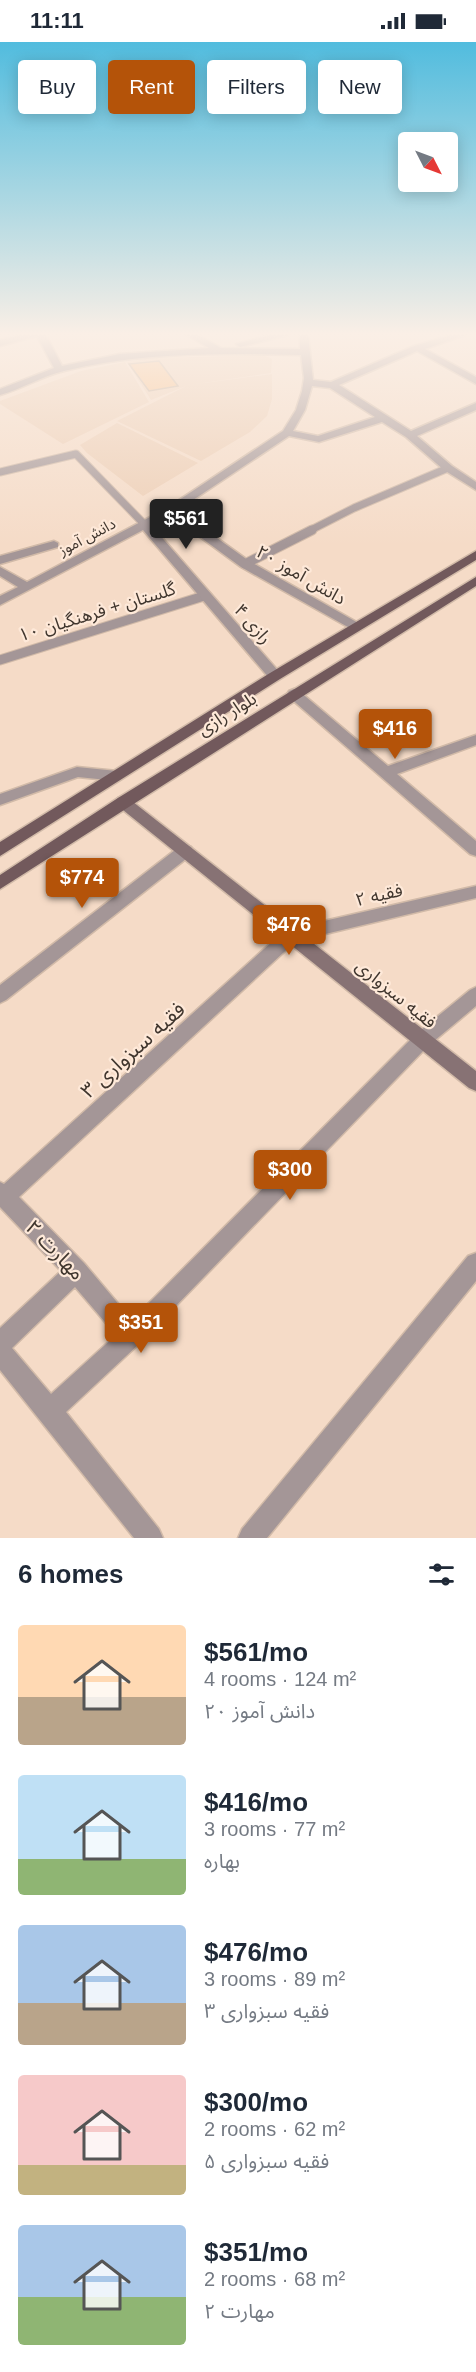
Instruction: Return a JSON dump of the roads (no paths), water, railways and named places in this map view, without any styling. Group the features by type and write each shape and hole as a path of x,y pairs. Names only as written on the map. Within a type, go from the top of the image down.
{"main road":[{"name":"بلوار رازی","path":"0,850 275,676 476,555"},
{"path":"447,572 473,583"},
{"name":"بلوار رازی","path":"0,883 123,802 473,583"}],"street":[{"name":"دانش آموز","path":"0,601 171,510 287,433 298,417 302,405"},
{"path":"363,405 410,435 448,468 476,487"},
{"path":"410,435 476,406"},
{"path":"287,433 319,440 383,418"},
{"name":"دانش آموز ۲۰","path":"171,510 244,564 356,627"},
{"name":"رازی ۴","path":"144,524 275,676"},
{"path":"0,560 54,545"},
{"path":"0,572 27,587"},
{"path":"294,694 476,850"},
{"path":"385,772 476,740"},
{"path":"0,800 77,772 117,776"},
{"name":"فقیه سبزواری","path":"123,802 476,1082"},
{"path":"0,995 185,851"},
{"name":"فقیه ۲","path":"291,935 476,892"},
{"name":"فقیه سبزواری ۳","path":"2,1195 291,935"},
{"path":"50,1411 130,1336 422,1040 476,995"},
{"name":"مهارت ۲","path":"2,1195 76,1271 130,1336"},
{"path":"251,1538 476,1264"},
{"path":"0,1344 76,1271"},
{"path":"0,1352 50,1411 146,1536"}],"lane":[{"path":"0,472 76,454 144,524"},
{"path":"244,564 354,508 448,468"},
{"name":"گلستان + فرهنگیان ۱۰","path":"0,660 204,596"}]}
